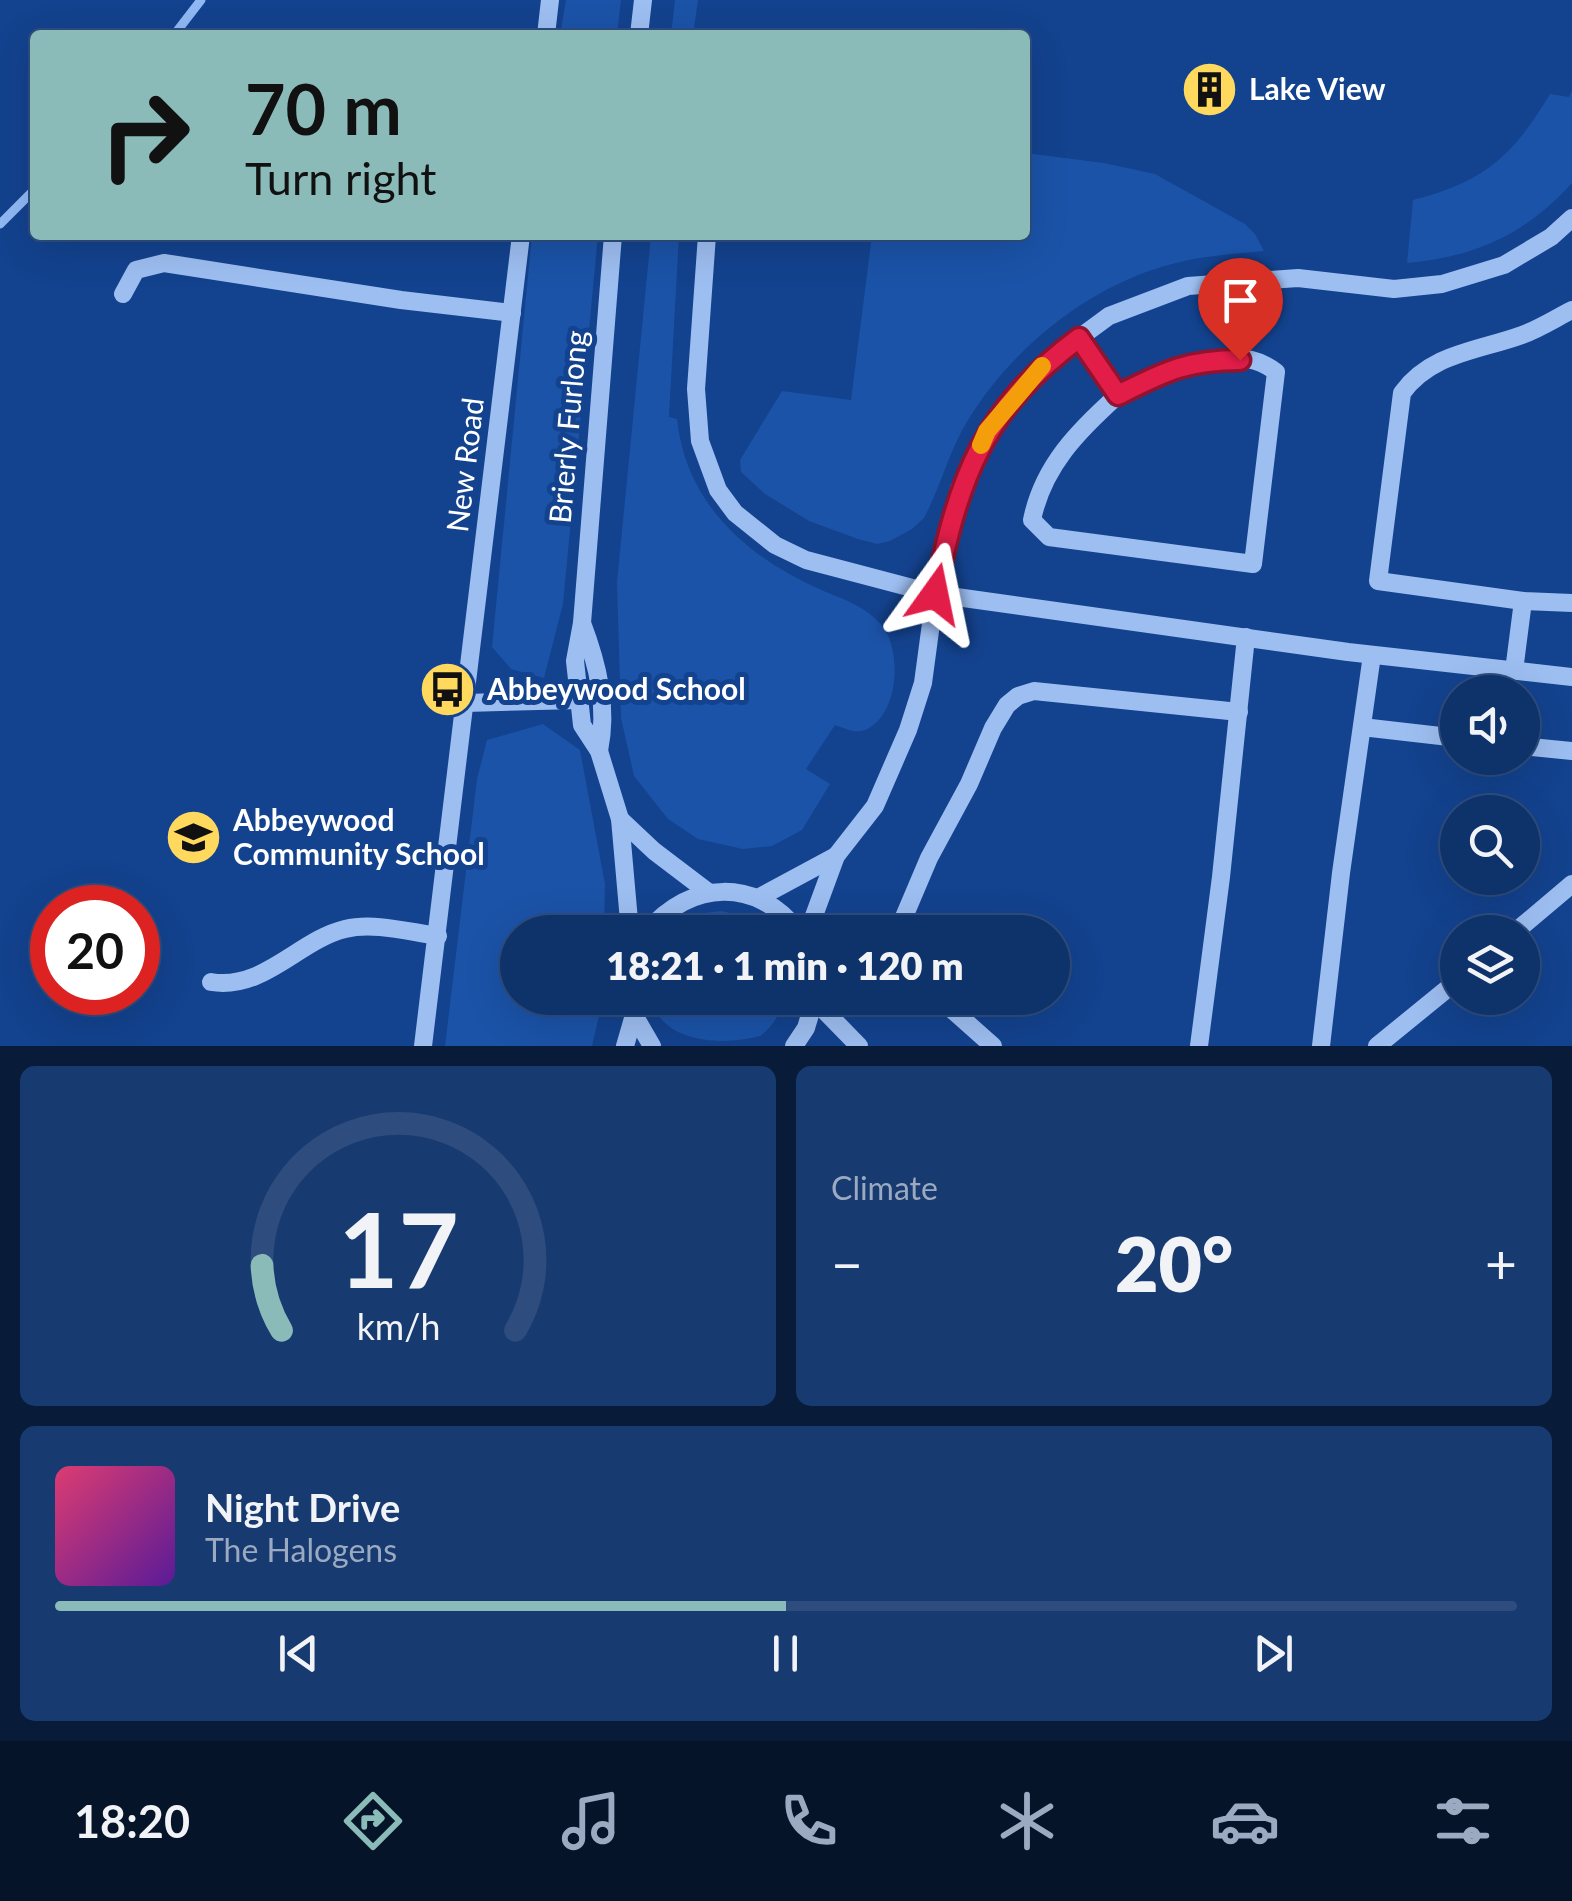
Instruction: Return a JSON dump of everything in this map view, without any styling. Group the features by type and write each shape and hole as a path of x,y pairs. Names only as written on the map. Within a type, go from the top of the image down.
{"street":[{"path":"547,30 550,0"},
{"path":"639,30 643,0"},
{"path":"814,915 836,856 875,806 908,730 922,683 935,594 960,489 987,431 1041,366 1109,316 1188,286 1298,278 1394,288 1442,284 1504,265 1551,237 1572,218"},
{"name":"New Road","path":"423,1046 520,240"},
{"name":"Brierly Furlong","path":"613,240 582,623 575,661 582,725 599,751 620,819 628,915"},
{"path":"707,240 696,415 700,442 718,490 735,514 756,533 790,552 806,560 935,594 1372,655 1572,678"},
{"path":"123,294 136,270 164,263 512,313"},
{"path":"1572,310 1525,334 1438,361 1414,377 1402,393 1378,581 1523,601 1572,603"},
{"path":"1079,338 1118,395"},
{"path":"1202,360 1264,362 1276,372 1253,564 1048,537 1036,528 1032,520 1036,498 1052,465 1080,428 1118,395 1160,374 1202,360"},
{"path":"1514,671 1523,601"},
{"name":"Brierly Furlong","path":"582,623 595,656 605,722 599,751"},
{"path":"1199,1046 1246,638"},
{"path":"1321,1046 1372,655"},
{"path":"906,915 993,728 1007,705 1018,696 1034,691 1239,712"},
{"path":"466,703 579,700"},
{"path":"1362,727 1440,736"},
{"path":"1540,748 1572,751"},
{"path":"620,819 708,892"},
{"path":"758,898 836,856"},
{"path":"1535,915 1572,884"},
{"path":"663,915 682,901 708,892 758,898 784,915"},
{"path":"211,982 224,984 258,975 346,928 438,936"},
{"path":"1377,1046 1440,995"},
{"path":"625,1046 630,1015"},
{"path":"636,1015 652,1046"},
{"path":"794,1046 810,1015"},
{"path":"830,1015 860,1046"},
{"path":"958,1015 993,1046"}],"shaded area":[{"path":"566,0 621,0 618,30 561,30"},
{"path":"675,0 698,0 694,30 672,30"},
{"path":"1572,90 1572,183 1536,216 1498,240 1455,255 1407,263 1413,200 1478,175 1509,150 1550,94 1569,97"},
{"path":"1030,154 1155,174 1245,224 1264,251 1194,259 1141,274 1112,287 1056,323 986,393 955,444 924,518 912,529 877,544 809,521 765,494 741,472 740,460 782,391 851,400 871,240 1030,240"},
{"path":"532,240 598,240 563,604 544,678 511,669 492,647"},
{"path":"651,240 679,240 669,417 677,419 683,449 706,501 723,523 766,559 869,613 883,627 893,652 894,683 885,712 865,730 835,725 806,769 830,784 802,830 772,846 743,849 698,839 668,819 634,776 621,718 617,582"},
{"path":"543,724 580,750 605,884 604,915 500,915 500,1015 599,1015 592,1046 445,1046 477,779 487,740"},
{"path":"721,911 739,915 695,915"},
{"path":"659,1015 778,1015 760,1036 729,1041 695,1038 667,1025"}],"waterway":[{"path":"178,30 201,0"},
{"path":"0,224 30,194"}],"slow traffic":[{"path":"981,445 987,431 1042,366"}],"place":[{"name":"Lake View","path":"1210,90"},
{"name":"Abbeywood School","path":"448,690"},
{"name":"Abbeywood Community School","path":"194,838"}],"route":[{"path":"935,594 960,489 987,431 1041,366 1079,338 1118,395 1160,374 1202,360 1240,360"}]}
